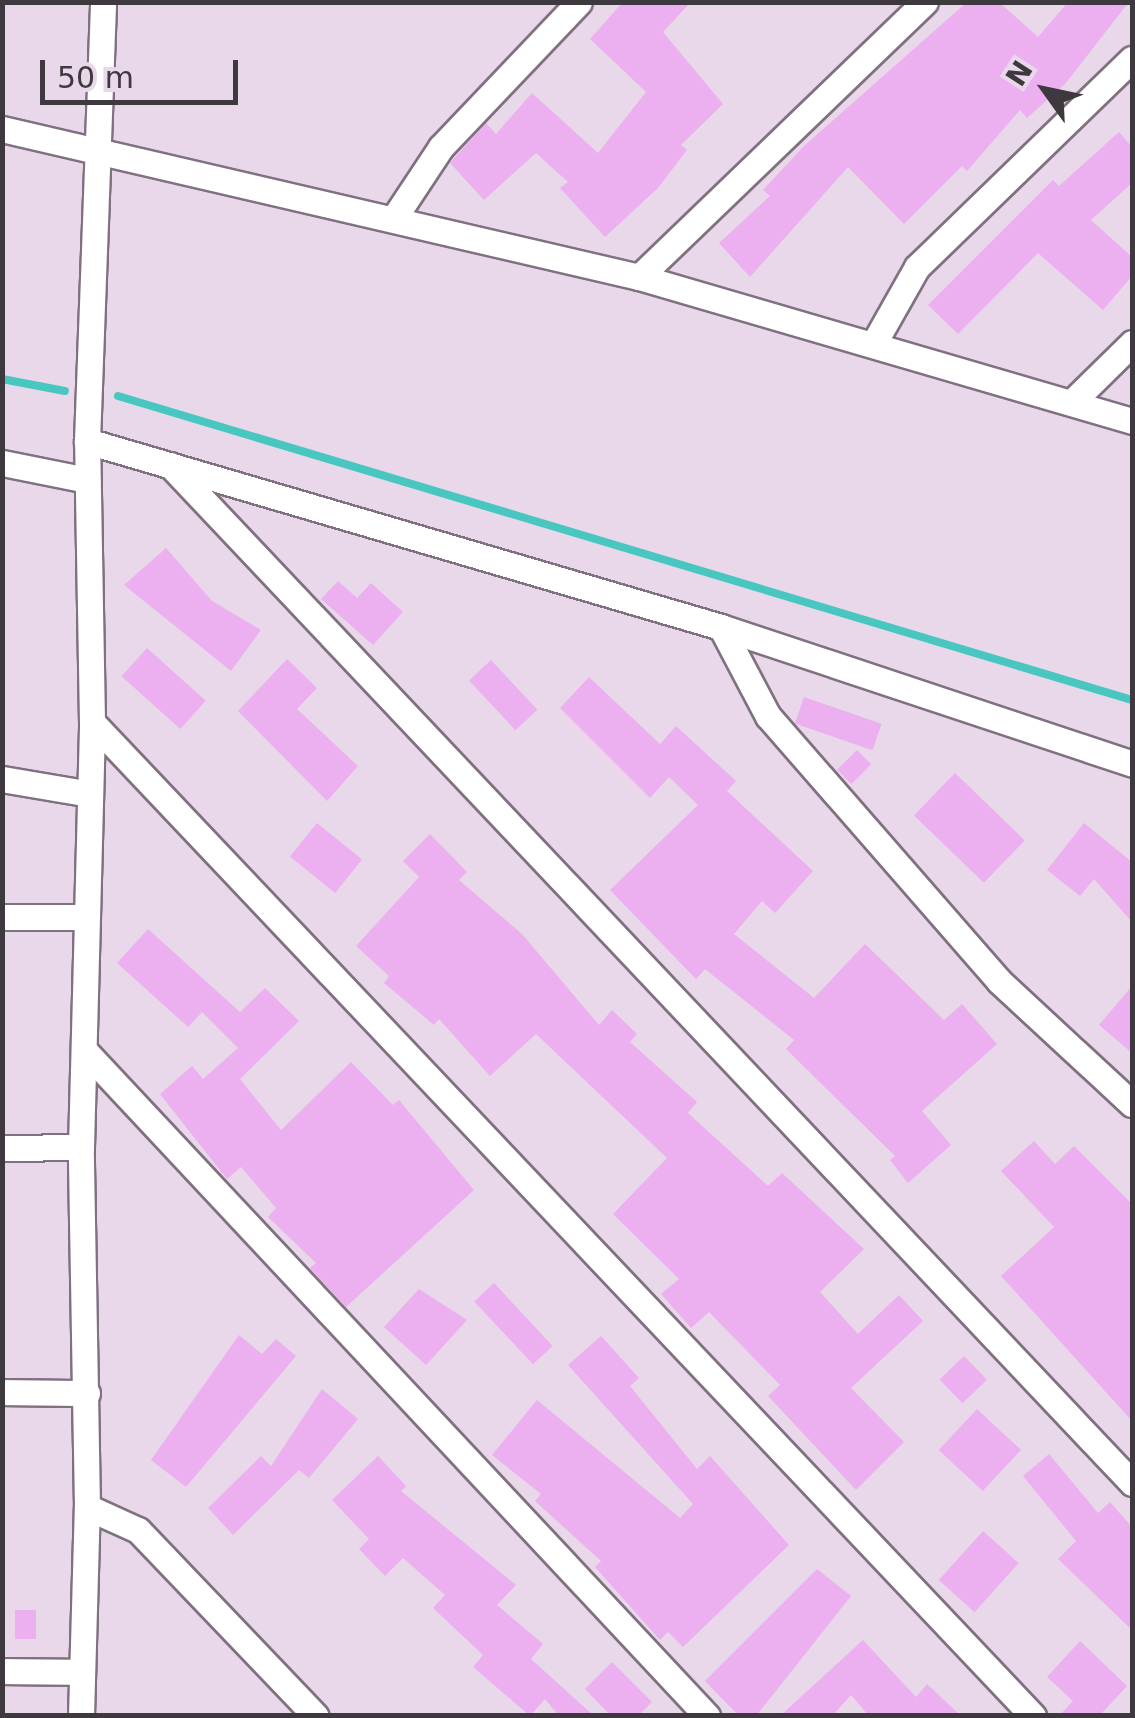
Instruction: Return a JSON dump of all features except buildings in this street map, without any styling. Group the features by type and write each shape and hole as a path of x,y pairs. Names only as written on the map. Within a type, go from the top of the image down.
{"street":[{"path":"81,1716 87,1393 81,1147 86,1051 86,793 92,722 87,442 102,2"},
{"path":"394,218 440,146 579,2"},
{"path":"639,277 925,2"},
{"path":"874,342 917,267 1132,58"},
{"path":"2,129 100,146 639,277 874,342 1132,420"},
{"path":"1072,402 1132,344"},
{"path":"87,442 721,626 1124,762 1132,786"},
{"path":"2,463 87,480"},
{"path":"170,465 1132,1483"},
{"path":"228,528 230,482"},
{"path":"721,626 768,716 1000,981 1132,1104"},
{"path":"92,722 1032,1716"},
{"path":"2,778 86,793"},
{"path":"2,917 86,917"},
{"path":"86,1051 707,1716"},
{"path":"2,1148 81,1147"},
{"path":"2,1392 87,1393"},
{"path":"87,1507 138,1530 316,1716"},
{"path":"2,1671 81,1672"}],"waterway":[{"path":"2,379 65,391"},
{"path":"118,396 1132,700"}]}
